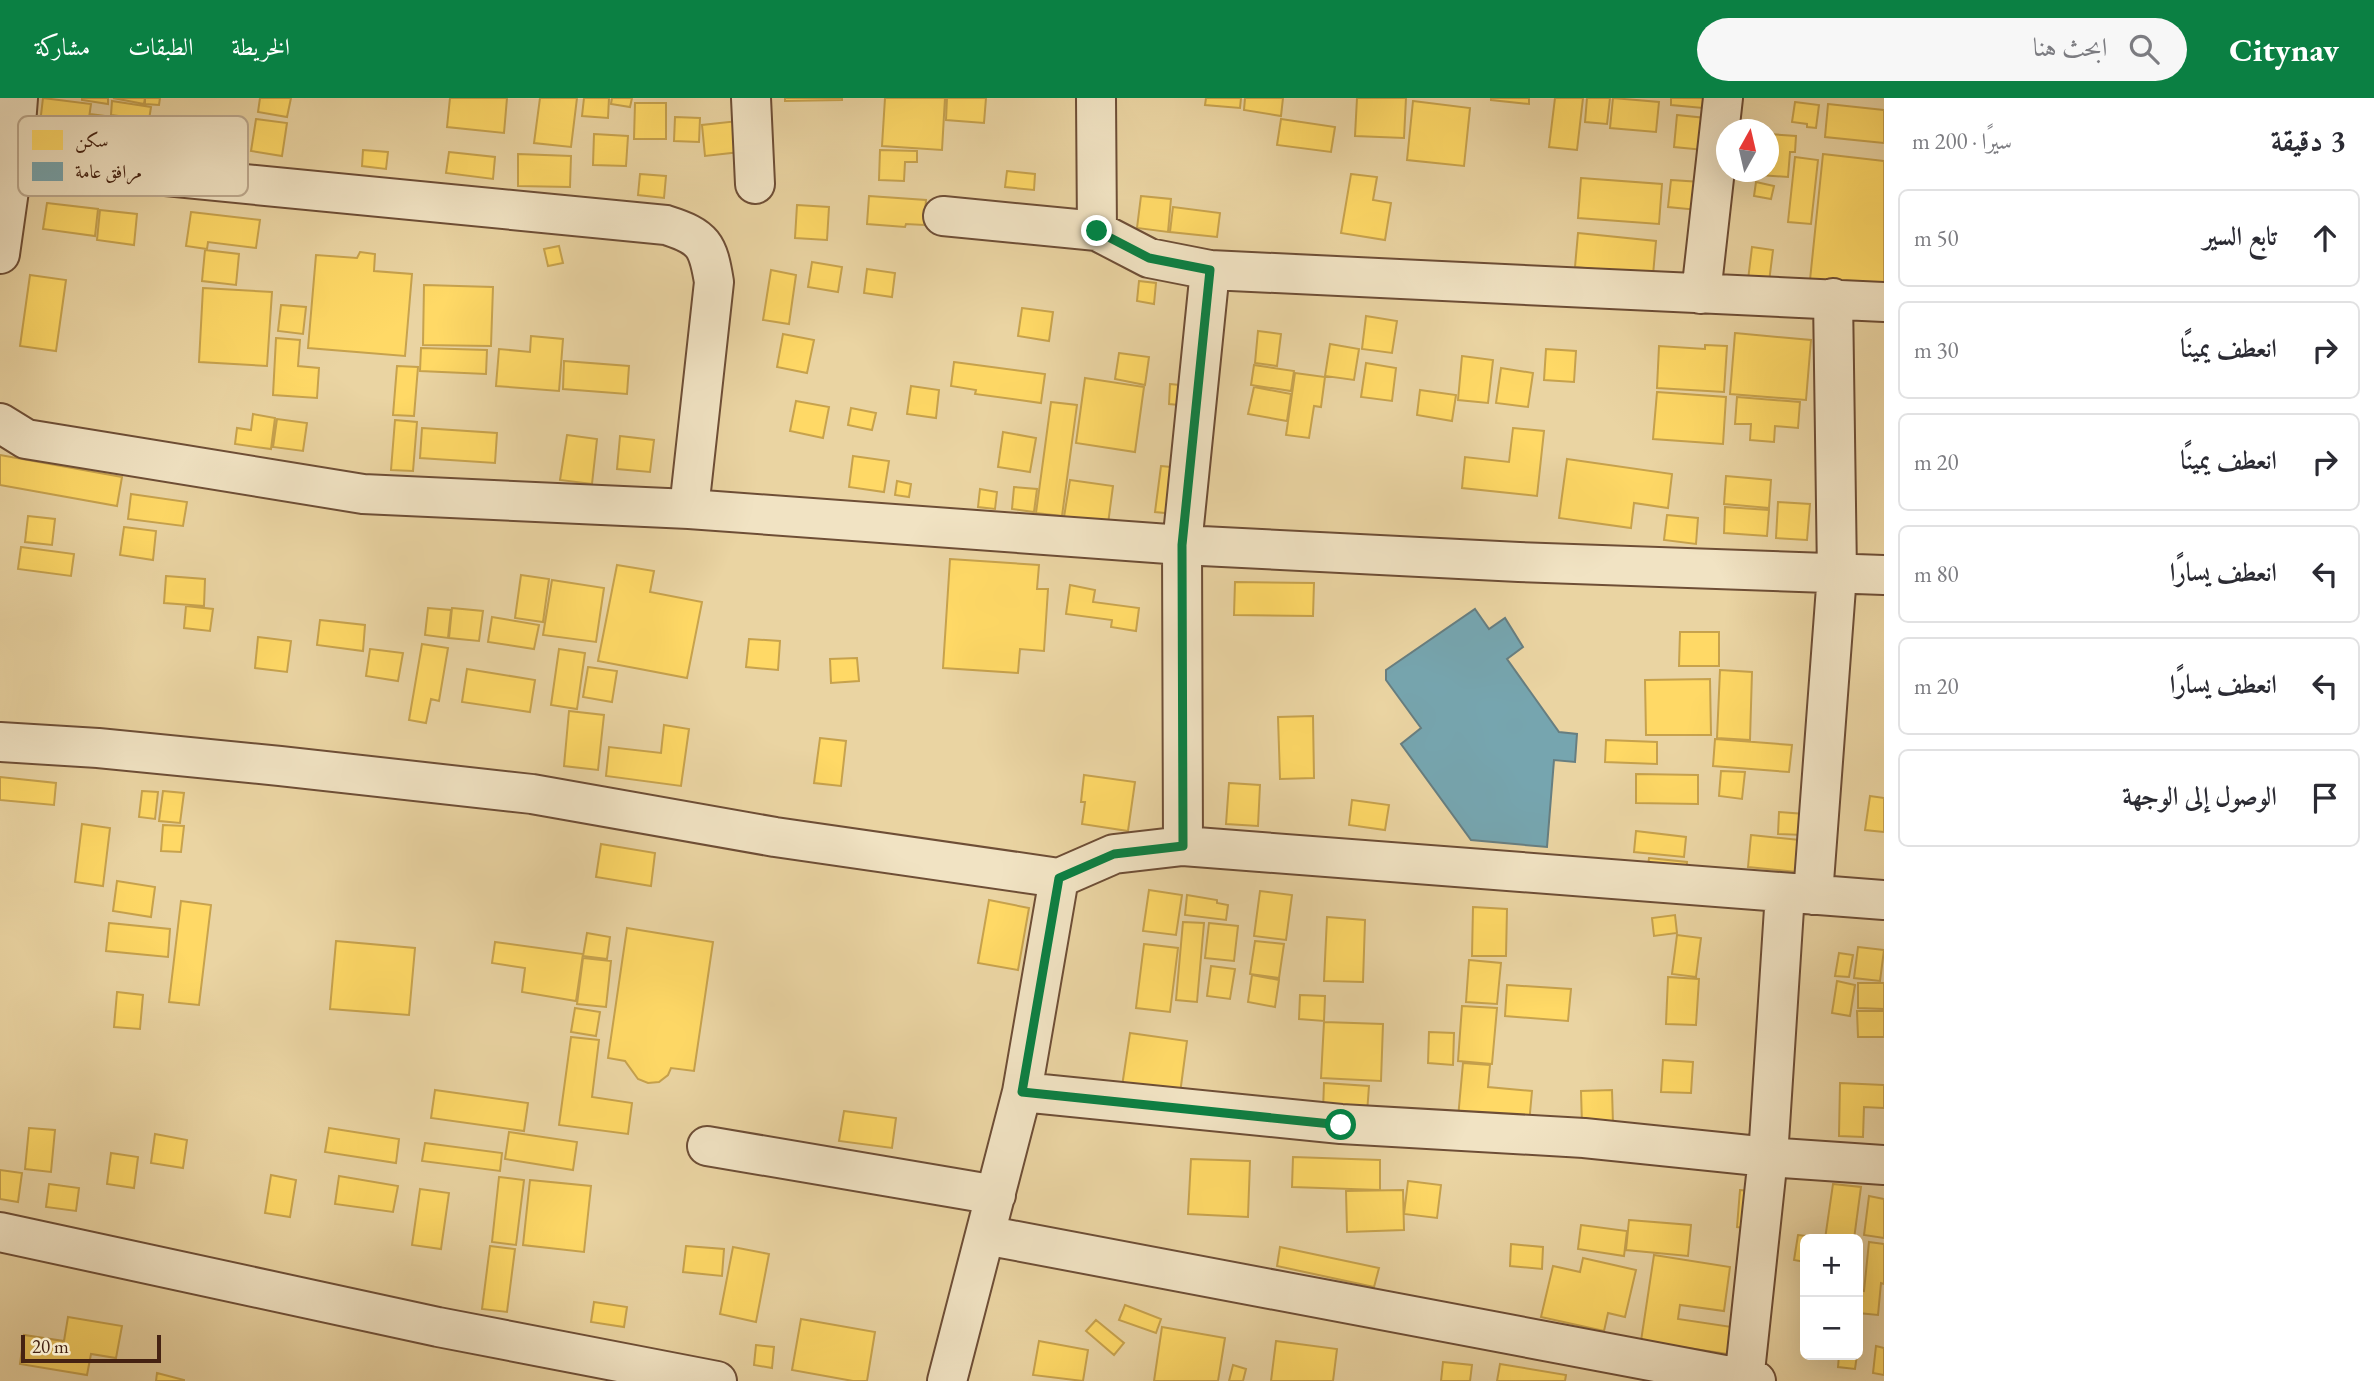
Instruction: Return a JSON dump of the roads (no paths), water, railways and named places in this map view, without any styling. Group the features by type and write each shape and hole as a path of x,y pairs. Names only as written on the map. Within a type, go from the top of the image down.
{"street":[{"path":"0,254 7,161 18,98"},
{"path":"751,98 755,184"},
{"path":"1096,98 1097,231"},
{"path":"1701,294 1723,98"},
{"path":"248,184 667,225 690,232 709,252 714,282 689,509"},
{"path":"943,216 1097,231 1149,258 1210,270 1884,302"},
{"path":"1183,846 1182,545 1210,270"},
{"path":"985,1235 1748,1380 1769,1157 1837,574 1833,298"},
{"path":"0,423 26,439 363,494 689,509 1182,545 1519,562 1884,575"},
{"path":"0,742 98,748 532,794 775,837 1059,878 1114,854 1183,846 1884,900"},
{"path":"947,1381 1022,1092 1059,878"},
{"path":"1022,1092 1341,1125 1584,1138 1769,1157 1884,1165"},
{"path":"707,1146 996,1195"},
{"path":"0,1233 438,1327 717,1381"}]}
